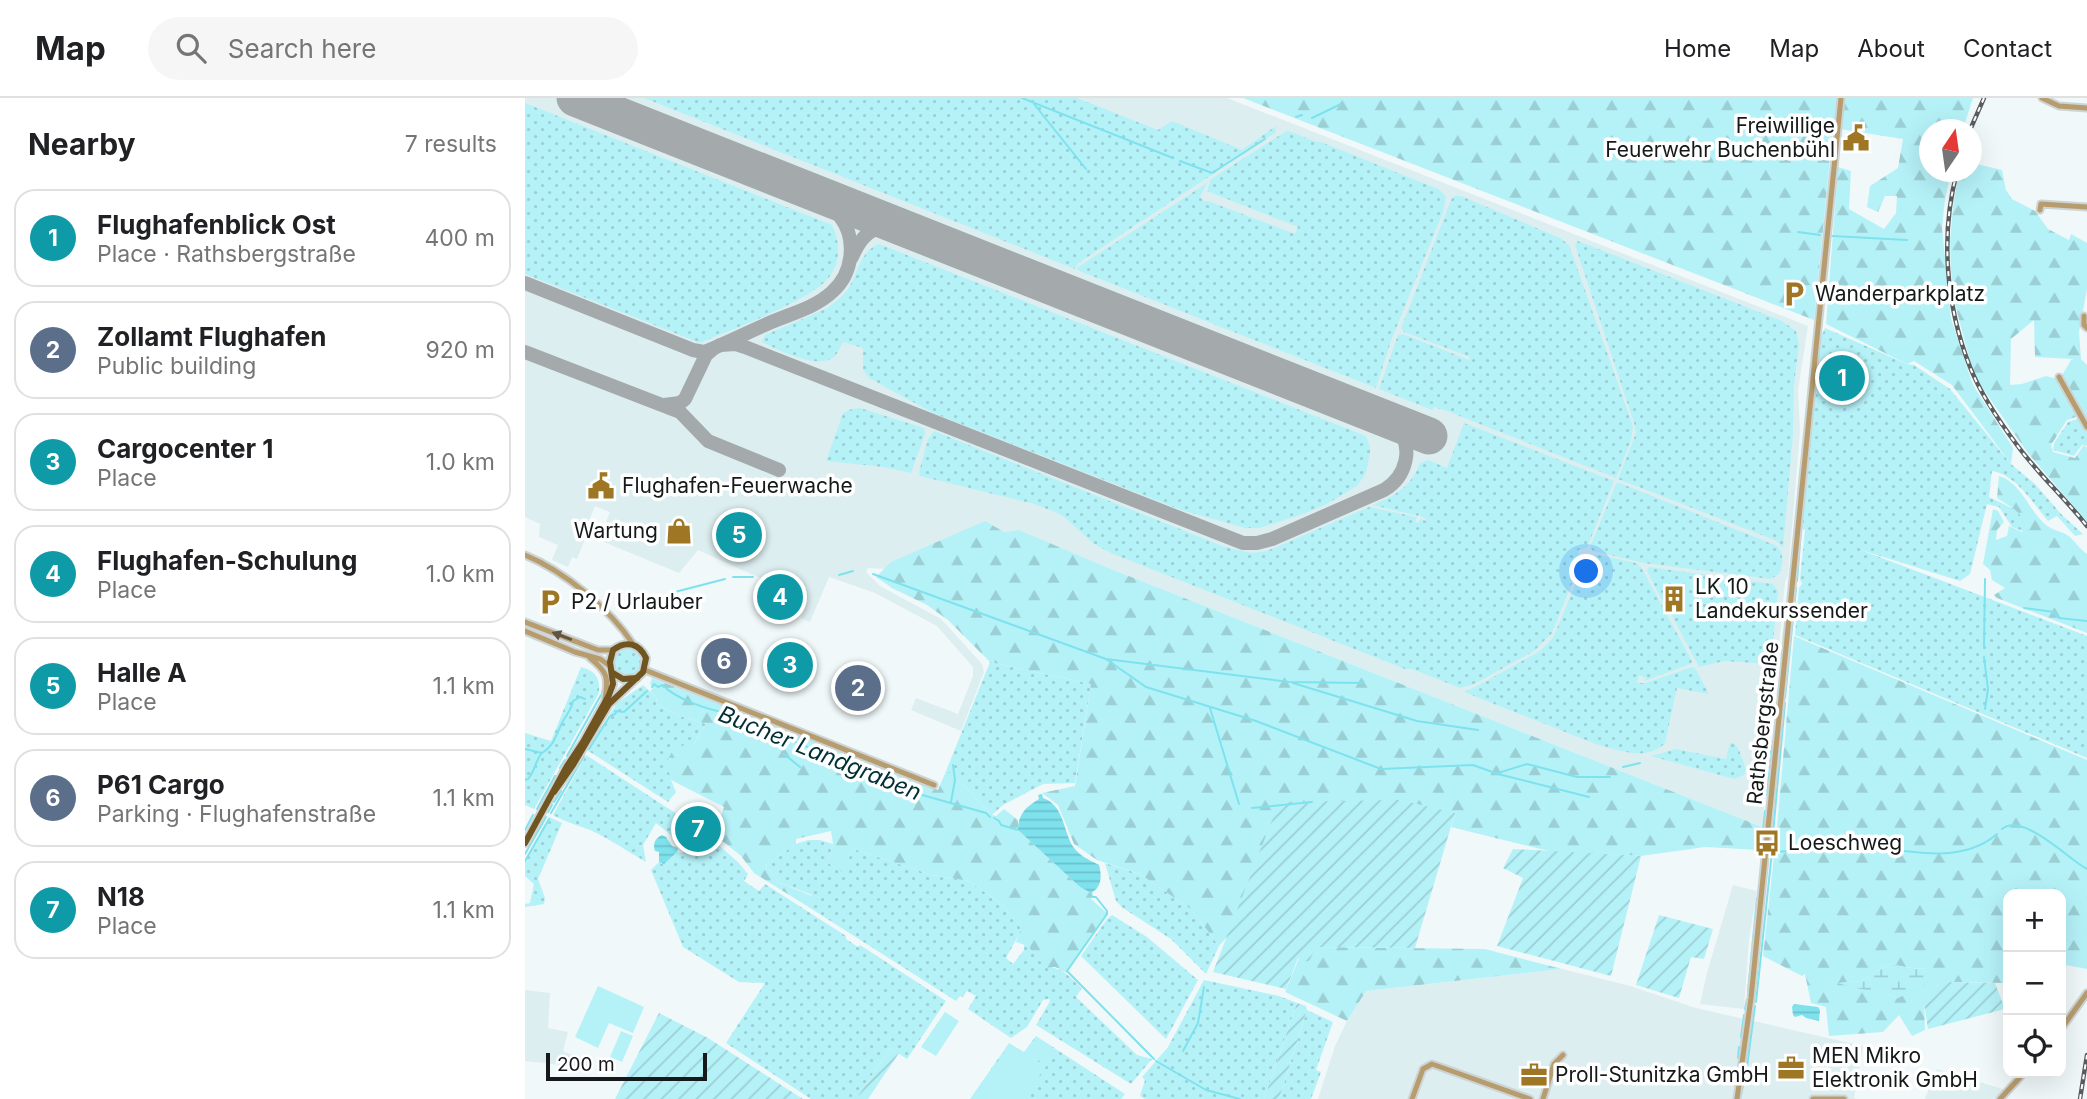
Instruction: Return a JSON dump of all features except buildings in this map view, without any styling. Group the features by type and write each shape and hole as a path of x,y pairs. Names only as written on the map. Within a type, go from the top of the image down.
{"main road":[{"path":"525,843 613,687 613,650 622,645 633,644 645,655 645,670 607,707 554,792"},
{"path":"611,669 618,678 637,678"}],"street":[{"name":"Rathsbergstraße","path":"1737,1099 1751,998 1840,98"},
{"path":"2042,98 2059,106 2087,108"},
{"path":"2041,210 2042,204 2087,207"},
{"path":"2084,316 2084,325 2087,328"},
{"path":"2059,377 2087,427"},
{"path":"525,555 546,564 572,583 627,634 633,644"},
{"path":"525,622 598,650 613,650"},
{"path":"525,631 575,652 600,659 611,669"},
{"path":"588,656 607,676 604,706"},
{"path":"645,670 934,785"},
{"path":"2066,1022 2087,993"},
{"path":"1543,1099 1554,1064 1563,1055"},
{"path":"1412,1099 1423,1069 1432,1064 1530,1099"},
{"path":"2000,1099 2019,1078"},
{"path":"1813,1099 1844,1099"}],"shaded area":[{"path":"525,98 1227,98 1808,326 1798,390 1800,432 1762,827 1101,565 901,570 868,568 866,572 880,586 941,619 982,664 984,672 961,731 911,710 916,698 958,714 973,676 973,667 937,626 875,593 829,577 810,622 801,618 808,600 799,596 801,589 777,579 762,579 698,550 679,573 599,540 610,512 595,506 577,559 572,557 568,567 552,560 558,545 539,537 540,524 525,517"},
{"path":"1042,794 1043,798 1059,811 1074,849 1099,865 1100,881 1091,893 1080,887 1018,830 1019,820 1024,812 1039,799 1038,795"},
{"path":"662,835 672,846 678,848 664,864 659,862 659,852 655,851 654,846"},
{"path":"1733,885 1757,891 1749,939 1744,1009 1700,1004"},
{"path":"1562,969 1630,986 1696,1008 1863,1046 1854,1098 1857,1099 1318,1099 1335,1046 1366,991"},
{"path":"525,990 550,993 548,1028 568,1032 563,1051 590,1063 588,1068 525,1061"},
{"path":"1794,1004 1818,1007 1819,1021 1802,1015 1795,1017 1792,1007"},
{"path":"1937,1069 2006,1090 1997,1099 1925,1099"}],"green space":[{"path":"644,98 1077,98 1158,130 1172,121 1242,150 1276,126 1275,133 1077,264 1075,269"},
{"path":"1243,98 1973,98 1966,119 1919,119 1919,182 1949,182 1942,228 1951,319 1973,385 2013,448 2011,464 1952,385 1914,361 1907,364 1826,324 1838,167 1851,171 1849,209 1884,229 1896,213 1897,196 1885,196 1878,212 1867,207 1870,186 1898,168 1903,139 1833,128 1814,320"},
{"path":"525,103 832,225 838,251 834,270 821,285 790,304 700,343 525,274"},
{"path":"1289,131 1438,189 1446,196 1443,212 1391,341 1376,388 1077,270 1207,183 1200,197 1204,201 1295,234 1298,227 1207,191 1211,179"},
{"path":"1982,165 2002,170 2006,190 2012,199 2035,211 2048,229 2069,240 2071,234 2087,243 2087,289 2079,332 2081,359 2087,365 2087,423 2061,377 2074,359 2035,357 2034,320 2011,339 2010,385 2046,376 2058,379 2079,416 2067,420 2051,445 2053,452 2075,458 2083,446 2087,447 2087,522 2027,452 1979,383 1971,365 1955,304 1951,271 1953,207 1957,182 1982,182"},
{"path":"1454,196 1461,196 1560,238 1569,245 1633,426 1631,441 1616,478 1447,411 1434,407 1432,410 1379,389 1398,335 1403,334 1469,360 1470,357 1404,332 1401,328"},
{"path":"1578,241 1782,321 1796,331 1799,345 1783,548 1777,541 1618,479 1636,433 1635,426 1575,245"},
{"path":"879,244 1366,436 1370,454 1365,475 1357,486 1325,505 1260,528 1245,528 1181,510 933,413 869,378 863,369 863,348 843,342 834,357 818,361 798,357 762,342 765,335 828,308 848,289 867,252"},
{"path":"1825,328 1914,365 1950,389 2011,464 2035,484 2083,534 2075,536 2057,516 2048,521 2016,484 1992,471 1989,497 2018,511 2028,524 2028,533 2012,527 1999,507 1987,504 1970,574 1960,581 1861,550 2087,636 2087,758 1795,635 1799,588 1802,584 1800,579 1805,530 1802,529 1820,339"},
{"path":"860,408 924,428 925,434 911,473 826,461 843,413"},
{"path":"2080,418 2087,431 2087,446 2082,445 2074,456 2053,450 2054,443 2068,422"},
{"path":"1464,423 1614,481 1587,548 1578,550 1581,561 1552,633 1534,651 1474,684 1460,688 1113,554 1094,544 1055,512 1034,504 920,476 919,472 928,439 934,431 1225,547 1252,553 1267,551 1369,507 1412,516 1417,518 1415,522 1418,523 1421,519 1426,521 1420,516 1420,512 1418,516 1373,505 1402,489 1420,463 1428,460 1447,468"},
{"path":"1999,476 2007,479 2019,490 2046,525 2068,536 2087,554 2087,633 1994,595 2005,588 1992,580 1990,570 1983,564 1993,509 1998,511 2004,522 1997,530 1996,540 2007,536 2009,526 2022,532 2023,525 2020,515 1997,498"},
{"path":"1617,482 1775,545 1782,558 1779,574 1771,579 1644,563 1593,551 1590,547"},
{"path":"985,521 1004,532 1019,530 1762,827 1760,850 1705,847 1641,856 1553,852 1451,827 1455,814 1226,938 1219,946 1192,910 1140,874 1097,860 1074,844 1058,805 1042,793 1075,786 1091,684 990,662 948,620 927,605 876,577 891,562"},
{"path":"1599,555 1636,563 1641,567 1692,661 1691,664 1644,681 1646,678 1639,675 1637,683 1646,683 1692,667 1709,694 1677,688 1665,743 1650,752 1632,753 1596,744 1464,692 1540,651 1553,638 1585,561"},
{"path":"1649,567 1773,584 1778,591 1771,664 1724,661 1699,667 1672,616 1678,599 1673,597 1674,602 1668,612 1647,571"},
{"path":"1794,636 2087,760 2087,969 2066,965 2066,889 2003,889 2003,983 1942,982 1924,997 1925,1030 1912,1036 1899,1015 1883,1032 1829,1036 1826,1007 1811,1003 1805,974 1802,976 1763,956","holes":["1889,964 1927,969 1898,998 1840,983 1861,981"]},
{"path":"627,647 638,651 642,662 638,673 627,677 616,673 612,662 616,651"},
{"path":"990,662 1091,684 1075,783 1043,784 1003,805 992,815 946,771"},
{"path":"581,667 596,676 599,693 534,809 525,805 525,733 551,741"},
{"path":"652,678 938,790 946,771 992,815 996,816 1004,809 1018,820 1018,830 1080,887 1091,893 1091,899 1108,914 1066,973 1055,967 1046,968 1028,946 1016,942 1021,929 1003,905 969,881 932,875 854,849 841,872 828,863 833,844 831,831 796,839 796,844 765,865 778,882 812,896 807,906 754,873 741,856 715,835 724,807 671,780 666,762 676,746 693,745 706,724 677,715 657,704 656,697 650,691 653,688 650,684"},
{"path":"643,685 656,697 657,704 677,715 706,724 671,780 676,792 668,802 587,750 617,703"},
{"path":"1730,743 1734,743 1739,750 1746,769 1744,775 1734,779 1651,756 1676,749 1726,759"},
{"path":"586,755 683,818 692,832 708,836 748,874 744,881 759,891 765,884 846,936 846,939 858,947 860,945 946,1001 907,1059 890,1048 856,1099 811,1099 726,1043 765,983 739,982 683,947 651,870 677,852 682,853 686,847 656,823 643,845 646,862 590,830 553,815"},
{"path":"1401,800 1455,813 1415,948 1316,947 1309,962 1298,958 1286,989 1213,972 1279,802"},
{"path":"549,817 562,823 538,879 545,898 544,904 525,907 525,904 530,903 534,884 525,876 525,861"},
{"path":"808,840 833,844 828,863 841,871 854,849 932,875 969,881 1003,905 1022,929 1006,958 1013,964 1024,950 1024,944 1028,946 1046,967 1061,971 1082,988 1076,997 1137,1055 1152,1059 1131,1084 1036,1025 1049,999 1043,1000 1027,1027 1011,1038 968,1009 976,996 967,991 956,1001 807,906 812,895 778,882 765,865 796,844"},
{"path":"1513,849 1641,856 1611,976 1497,946 1523,878 1503,868"},
{"path":"1105,863 1140,874 1192,910 1219,946 1206,974 1171,939 1116,901"},
{"path":"1112,915 1147,937 1198,980 1166,1039 1081,956"},
{"path":"1659,915 1713,929 1704,959 1691,957 1679,998 1636,985"},
{"path":"1316,947 1485,949 1562,969 1366,991 1347,1021 1285,992 1299,958"},
{"path":"1889,964 1927,969 1937,979 1898,998 1837,983 1861,981"},
{"path":"1204,980 1279,996 1297,1003 1264,1099 1145,1099 1140,1096 1145,1080 1142,1077 1168,1047"},
{"path":"1942,982 1995,983 2003,1010 1928,1029 1923,997"},
{"path":"598,986 644,1007 633,1033 609,1023 598,1048 575,1037"},
{"path":"1297,1003 1306,1006 1307,1010 1279,1099 1264,1099"},
{"path":"1307,1010 1333,1022 1316,1070 1321,1072 1311,1099 1279,1099"},
{"path":"945,1012 959,1021 936,1056 921,1047"},
{"path":"659,1013 708,1038 803,1099 615,1099"},
{"path":"621,1031 633,1036 622,1062 610,1057"},
{"path":"1036,1036 1125,1094 1121,1099 970,1099 1009,1043 1024,1052"},
{"path":"1036,1038 1054,1050 1044,1064 1027,1053"},
{"path":"1010,1044 1046,1067 1021,1099 971,1099"},
{"path":"890,1048 899,1053 868,1099 856,1099"}],"waterway":[{"path":"1022,98 1173,158"},
{"path":"1034,104 1086,169"},
{"path":"1312,118 1341,104"},
{"path":"1296,117 1302,115"},
{"path":"1180,161 1212,173 1265,139"},
{"path":"1798,232 1820,235"},
{"path":"1832,236 1907,240"},
{"path":"1797,581 1801,529"},
{"path":"839,575 853,571"},
{"path":"873,574 1106,659 1289,682 1364,683"},
{"path":"733,577 753,577"},
{"path":"671,593 725,579"},
{"path":"1984,647 1985,579"},
{"path":"1785,698 1796,588"},
{"path":"654,597 663,595"},
{"path":"2024,608 2054,612 2059,618 2087,621"},
{"path":"1984,657 1988,689 1985,709"},
{"path":"1106,659 1146,687 1256,721 1381,769 1473,765 1589,797"},
{"path":"1293,683 1417,721 1478,730"},
{"name":"Bucher Landgraben","path":"652,687 654,684 658,687 663,685 702,707 727,713 901,789 986,813 990,817"},
{"path":"602,693 604,685"},
{"name":"Bucher Landgraben","path":"615,711 624,712 647,691"},
{"path":"567,756 601,695"},
{"name":"Bucher Landgraben","path":"525,749 542,753 546,750 554,740 573,701 580,697 585,699"},
{"path":"1772,844 1785,703"},
{"path":"1210,708 1239,804"},
{"path":"589,749 610,716 617,711"},
{"path":"1767,795 1772,741"},
{"name":"Bucher Landgraben","path":"525,780 530,776 541,754"},
{"path":"784,754 800,767"},
{"path":"551,813 584,756"},
{"path":"560,768 565,760"},
{"path":"1623,767 1640,763"},
{"path":"1498,773 1527,764 1577,777 1610,777"},
{"path":"951,802 955,780 953,765"},
{"path":"1754,771 1764,789"},
{"path":"537,809 555,776"},
{"path":"554,802 561,791"},
{"path":"1252,808 1312,802"},
{"path":"548,812 552,805"},
{"path":"1763,828 1765,811"},
{"path":"525,830 533,815"},
{"path":"525,854 546,817"},
{"name":"Bucher Landgraben","path":"994,818 1001,825 1018,830"},
{"path":"525,861 549,819"},
{"path":"2002,829 2011,825 2033,832 2087,869"},
{"path":"1808,843 1840,842 1900,851 1942,853 1962,851 1980,845 1997,834"},
{"path":"1756,1002 1772,852 1790,851"},
{"name":"Bucher Landgraben","path":"1091,893 1107,914 1067,971 1154,1059"},
{"path":"1748,991 1757,898"},
{"path":"1183,1051 1198,1023 1204,987"},
{"path":"1745,1009 1747,999"},
{"path":"1747,1067 1755,1006"},
{"path":"1741,1037 1744,1015"},
{"path":"1738,1058 1739,1047"},
{"name":"Bucher Landgraben","path":"1156,1061 1206,1090 1240,1099"},
{"path":"1741,1095 1744,1081"}],"taxiway":[{"path":"525,283 704,352 812,306 839,285 848,266 851,246 849,236 839,214 819,194"},
{"path":"852,257 862,240 873,230 888,227 907,229"},
{"path":"720,345 736,344 745,347 1243,543 1272,539 1384,490 1392,484 1405,461 1405,443 1396,427 1371,413"},
{"path":"664,405 680,403 685,399 706,355 713,349"},
{"path":"525,352 680,412 708,441 779,470"}],"runway":[{"path":"575,98 1429,436"}],"railway":[{"path":"1975,119 1984,98"},
{"path":"1955,182 1948,220 1948,270 1955,320 1970,367 1985,398 2010,436 2087,526"},
{"path":"2080,1099 2087,1055"}],"place":[{"name":"Freiwillige Feuerwehr Buchenbühl","path":"1856,138"},
{"name":"Wanderparkplatz","path":"1794,294"},
{"name":"Flughafenblick Ost","path":"1842,378"},
{"name":"Flughafen-Feuerwache","path":"601,486"},
{"name":"Wartung","path":"679,531"},
{"name":"Halle A","path":"739,535"},
{"name":"Flughafen-Schulung","path":"780,597"},
{"name":"LK 10 Landekurssender","path":"1674,599"},
{"name":"P2 / Urlauber","path":"550,602"},
{"name":"P61 Cargo","path":"724,661"},
{"name":"Cargocenter 1","path":"790,665"},
{"name":"Zollamt Flughafen","path":"858,688"},
{"name":"N18","path":"698,829"},
{"name":"Loeschweg","path":"1767,843"},
{"name":"MEN Mikro Elektronik GmbH","path":"1791,1068"},
{"name":"Proll-Stunitzka GmbH","path":"1534,1075"}]}
